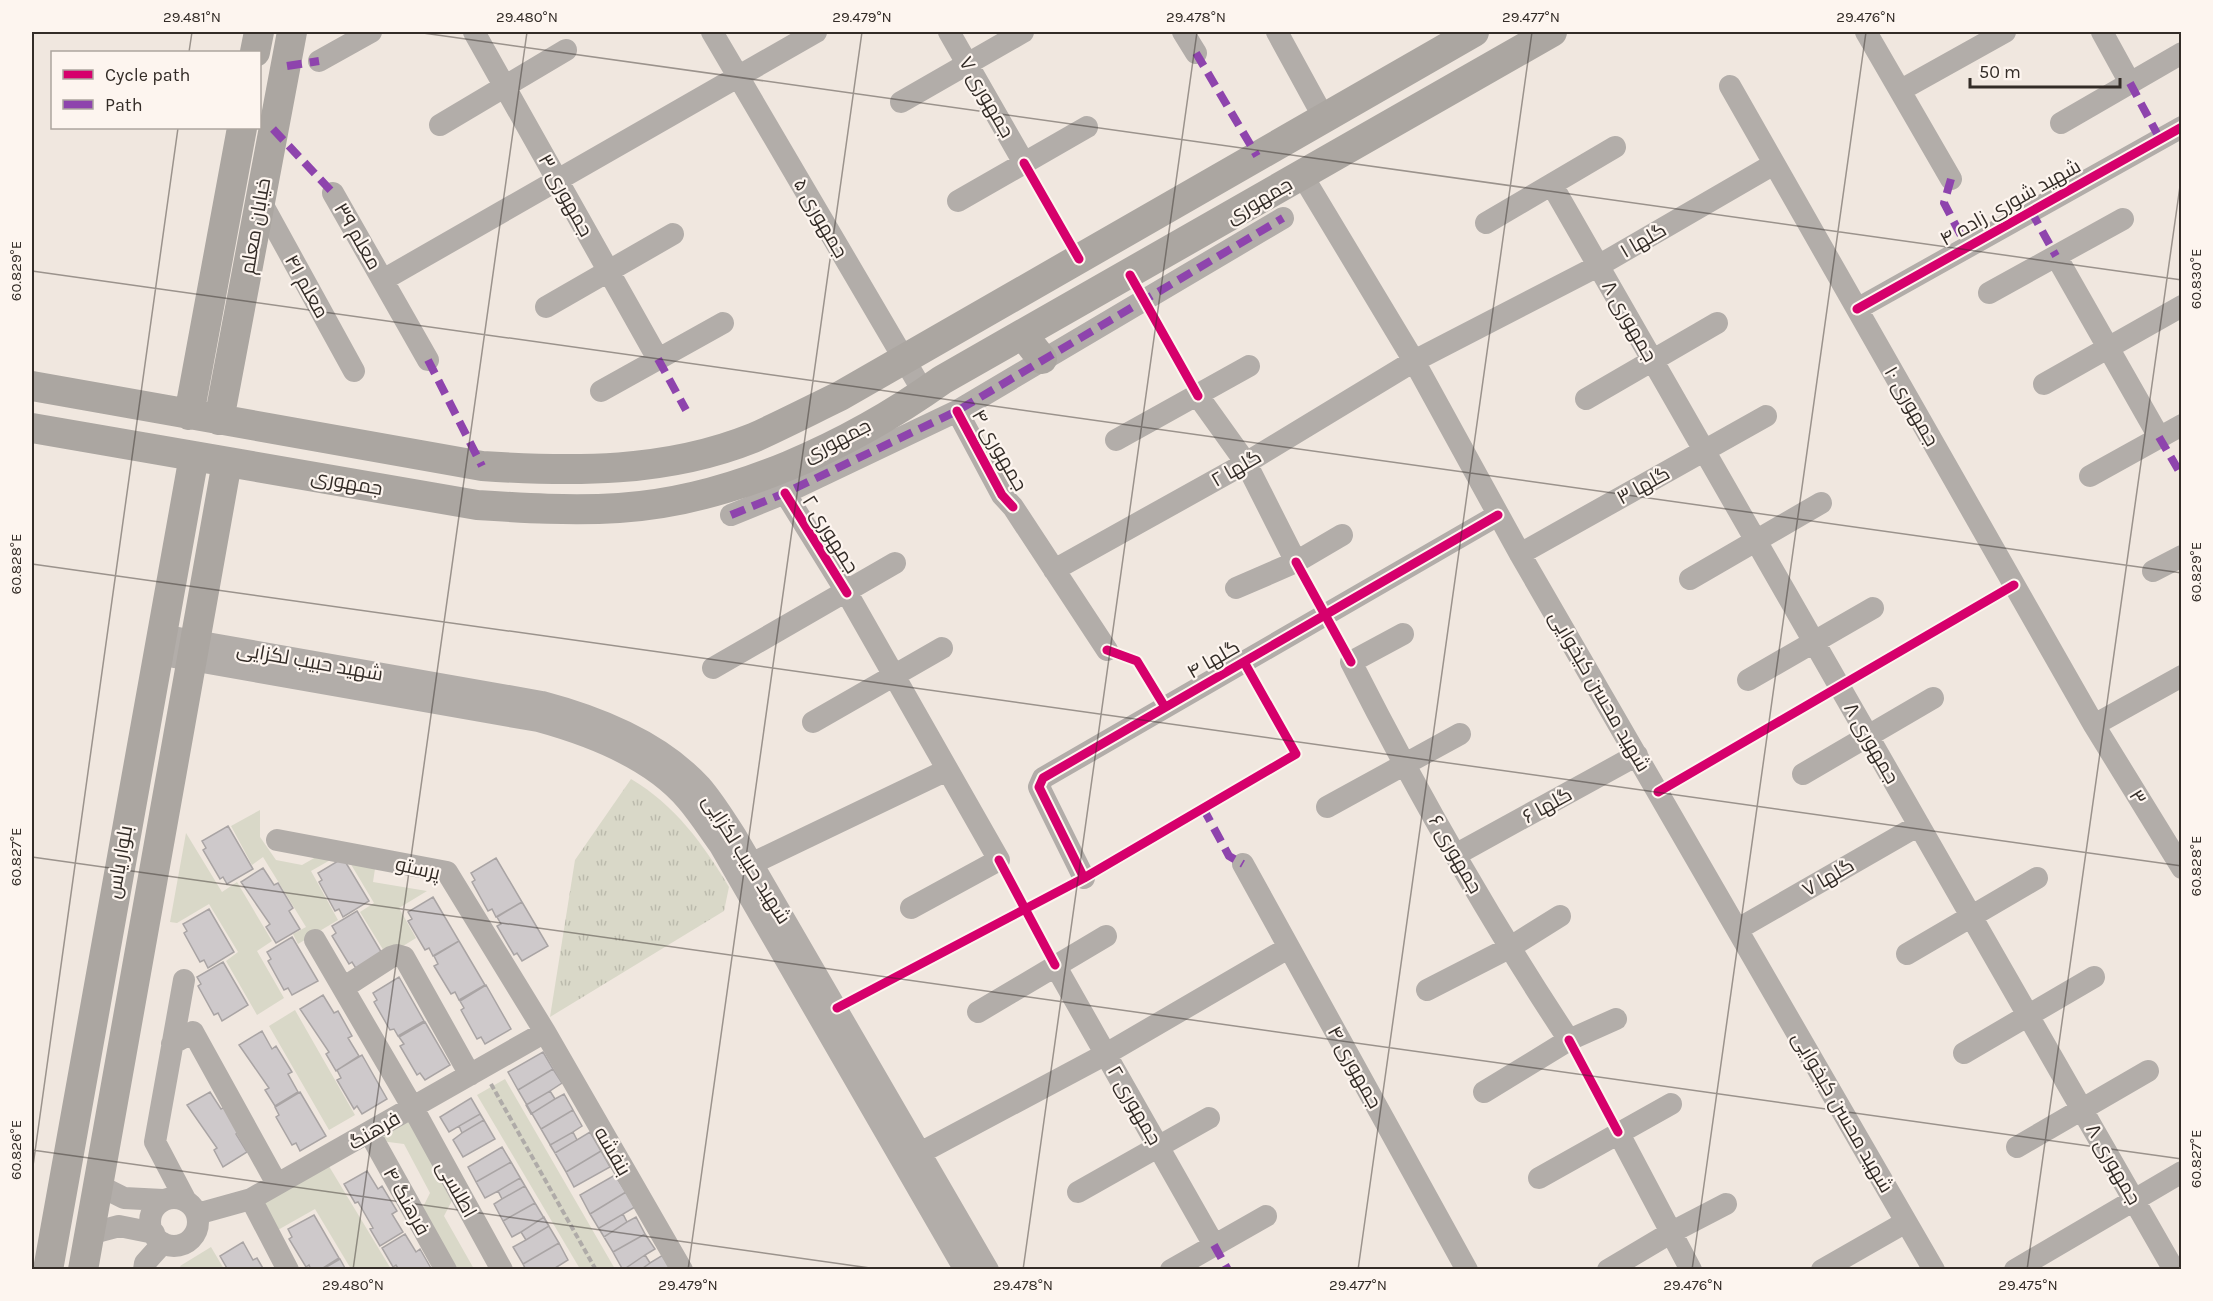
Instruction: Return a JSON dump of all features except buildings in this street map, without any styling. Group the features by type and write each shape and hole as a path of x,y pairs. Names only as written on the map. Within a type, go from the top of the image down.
{"main road":[{"path":"255,51 259,32"},
{"name":"خیابان معلم","path":"219,420 292,32"},
{"name":"جمهوری","path":"32,386 482,466 549,470 617,469 687,458 752,438 840,396 1474,32"},
{"name":"جمهوری","path":"32,428 477,505 548,510 620,508 696,496 773,472 858,431 1552,32"},
{"name":"خیابان معلم","path":"189,415 242,129"},
{"path":"1023,335 1042,359"},
{"name":"بلوار یاس","path":"48,1269 132,789 194,456"},
{"name":"بلوار یاس","path":"83,1269 227,462"},
{"path":"132,789 166,795"}],"street":[{"path":"319,61 371,32"},
{"name":"جمهوری ۳","path":"474,32 658,359"},
{"name":"جمهوری ۵","path":"711,32 924,393"},
{"path":"383,280 816,32"},
{"name":"جمهوری ۷","path":"949,32 1024,163"},
{"path":"902,102 1023,32"},
{"path":"1183,32 1196,53"},
{"path":"1277,32 1324,118"},
{"path":"1866,32 1951,179"},
{"path":"1901,90 2005,32"},
{"path":"2102,32 2130,83"},
{"path":"440,125 566,50"},
{"path":"2061,123 2181,53"},
{"name":"جمهوری ۱۰","path":"1730,86 2094,725"},
{"path":"958,201 1087,127"},
{"name":"شهید شوری زاده ۴","path":"1857,309 2181,128"},
{"path":"1486,223 1615,147"},
{"name":"گلها ۱","path":"1414,361 1598,266 1774,164"},
{"name":"شهید محسن کیخوایی","path":"1302,176 1414,361 1520,554 1934,1269"},
{"name":"جمهوری ۸","path":"1552,185 2174,1269"},
{"name":"معلم ۳۹","path":"333,193 428,360"},
{"name":"معلم ۴۱","path":"260,200 354,371"},
{"path":"731,515 785,493 957,411 1283,218"},
{"path":"1989,293 2123,219"},
{"path":"546,308 673,234"},
{"path":"2056,256 2159,437"},
{"path":"2044,384 2181,306"},
{"path":"601,391 723,323"},
{"path":"1586,399 1717,323"},
{"name":"گلها ۲","path":"1054,570 1246,463 1414,361"},
{"path":"1116,440 1249,366"},
{"path":"1198,396 1246,463 1296,562"},
{"name":"جمهوری ۴","path":"957,411 1002,495 1013,507 1107,651"},
{"name":"گلها ۳","path":"1520,554 1766,416"},
{"path":"2090,476 2181,425"},
{"name":"جمهوری ۲","path":"785,493 847,593 999,860 911,908"},
{"path":"1690,579 1821,503"},
{"name":"گلها ۴","path":"1084,878 1039,787 1039,781 1042,778 1498,515"},
{"path":"1236,588 1296,562 1342,535"},
{"path":"2153,571 2181,556"},
{"path":"713,668 847,593 895,563"},
{"path":"1748,680 1874,608"},
{"name":"جمهوری ۶","path":"1403,634 1351,662 1404,766 1457,854 1509,948 1569,1040"},
{"name":"شهید حبیب لکزایی","path":"159,644 542,702 585,713 627,732 663,755 700,786 753,863 761,898"},
{"path":"813,722 942,648"},
{"name":"شهید حبیب لکزایی","path":"193,650 538,721 578,732 618,749 652,771 686,799 761,898 988,1269"},
{"path":"2094,725 2181,676"},
{"path":"1803,774 1933,698"},
{"name":"۳","path":"2094,725 2181,868"},
{"path":"1327,807 1460,734"},
{"name":"گلها ۶","path":"1457,854 1637,755"},
{"path":"753,863 947,770"},
{"name":"گلها ۷","path":"1738,929 1919,825"},
{"name":"پرستو","path":"277,840 447,872 545,1032"},
{"name":"جمهوری ۴","path":"1243,864 1467,1269"},
{"path":"1906,954 2037,878"},
{"path":"1427,990 1509,948 1560,916"},
{"path":"978,1012 1106,936"},
{"name":"اطلسی","path":"315,940 413,1108 502,1269"},
{"path":"1001,1269 918,1153 1106,1054 1288,948"},
{"path":"343,988 391,957 397,955 404,957 476,1071"},
{"name":"جمهوری ۲","path":"1055,965 1214,1245"},
{"path":"1964,1053 2094,977"},
{"path":"89,1234 119,1226 158,1238 170,1246 186,1243 196,1230 182,1205 155,1142 184,980"},
{"path":"1484,1092 1569,1040 1617,1019"},
{"path":"172,1044 193,1032 277,1185"},
{"name":"فرهنگ","path":"98,1185 124,1198 182,1205 250,1199 545,1032"},
{"name":"بنفشه","path":"545,1032 682,1269"},
{"path":"2017,1147 2148,1071"},
{"path":"1539,1178 1671,1104"},
{"path":"1078,1192 1209,1118"},
{"name":"فرهنگ ۴","path":"369,1132 446,1269"},
{"path":"1618,1132 1691,1269"},
{"name":"شهید حبیب لکزایی","path":"918,1153 965,1269"},
{"path":"2015,1269 2181,1172"},
{"path":"250,1199 288,1269"},
{"path":"1608,1269 1726,1204"},
{"path":"158,1238 150,1227 152,1211 182,1205"},
{"path":"1171,1269 1266,1216"},
{"path":"1822,1269 1906,1222"},
{"path":"144,1269 158,1238"}],"path":[{"path":"476,1071 596,1269"}],"green space":[{"path":"631,779 647,789 674,813 709,856 729,887 724,911 550,1017 575,860"},
{"path":"260,810 260,837 276,860 302,865 323,853 339,855 311,871 338,920 298,944 293,934 306,927 263,857 252,865 231,826"},
{"path":"186,833 222,892 237,882 272,941 257,951 284,998 257,1015 226,961 238,952 209,904 177,923 170,922"},
{"path":"346,856 376,862 373,882 427,891 399,908 416,938 387,956 360,912 374,903"},
{"path":"295,1010 355,1115 329,1130 269,1026"},
{"path":"505,1079 615,1269 580,1269 477,1095"},
{"path":"413,1108 457,1191 444,1216 474,1269 446,1269 417,1219 430,1193 404,1144 373,1140"},
{"path":"324,1158 391,1269 351,1269 315,1209 269,1235 251,1199"},
{"path":"211,1247 224,1269 182,1269 180,1266"}],"marked path":[{"path":"1196,53 1257,156"},
{"path":"287,66 319,61"},
{"path":"2130,83 2160,139"},
{"path":"273,129 333,193"},
{"path":"1951,179 1944,203 1967,247"},
{"path":"2031,211 2056,256"},
{"path":"731,515 785,493 957,411 1283,218"},
{"path":"658,359 686,410"},
{"path":"428,360 482,466"},
{"path":"2159,437 2182,476"},
{"path":"1203,808 1229,856 1243,864"},
{"path":"1214,1245 1228,1270"}],"cycle path":[{"path":"1857,309 2182,127"},
{"path":"1024,163 1079,259"},
{"path":"1130,275 1198,396"},
{"path":"957,411 1002,495 1013,507"},
{"path":"785,493 847,593"},
{"path":"1084,878 1039,787 1043,778 1498,515"},
{"path":"1296,562 1351,662"},
{"path":"1658,792 2014,585"},
{"path":"1107,650 1137,661 1165,707"},
{"path":"837,1008 1084,878 1296,754 1244,662"},
{"path":"999,860 1055,965"},
{"path":"1569,1040 1618,1132"}]}
